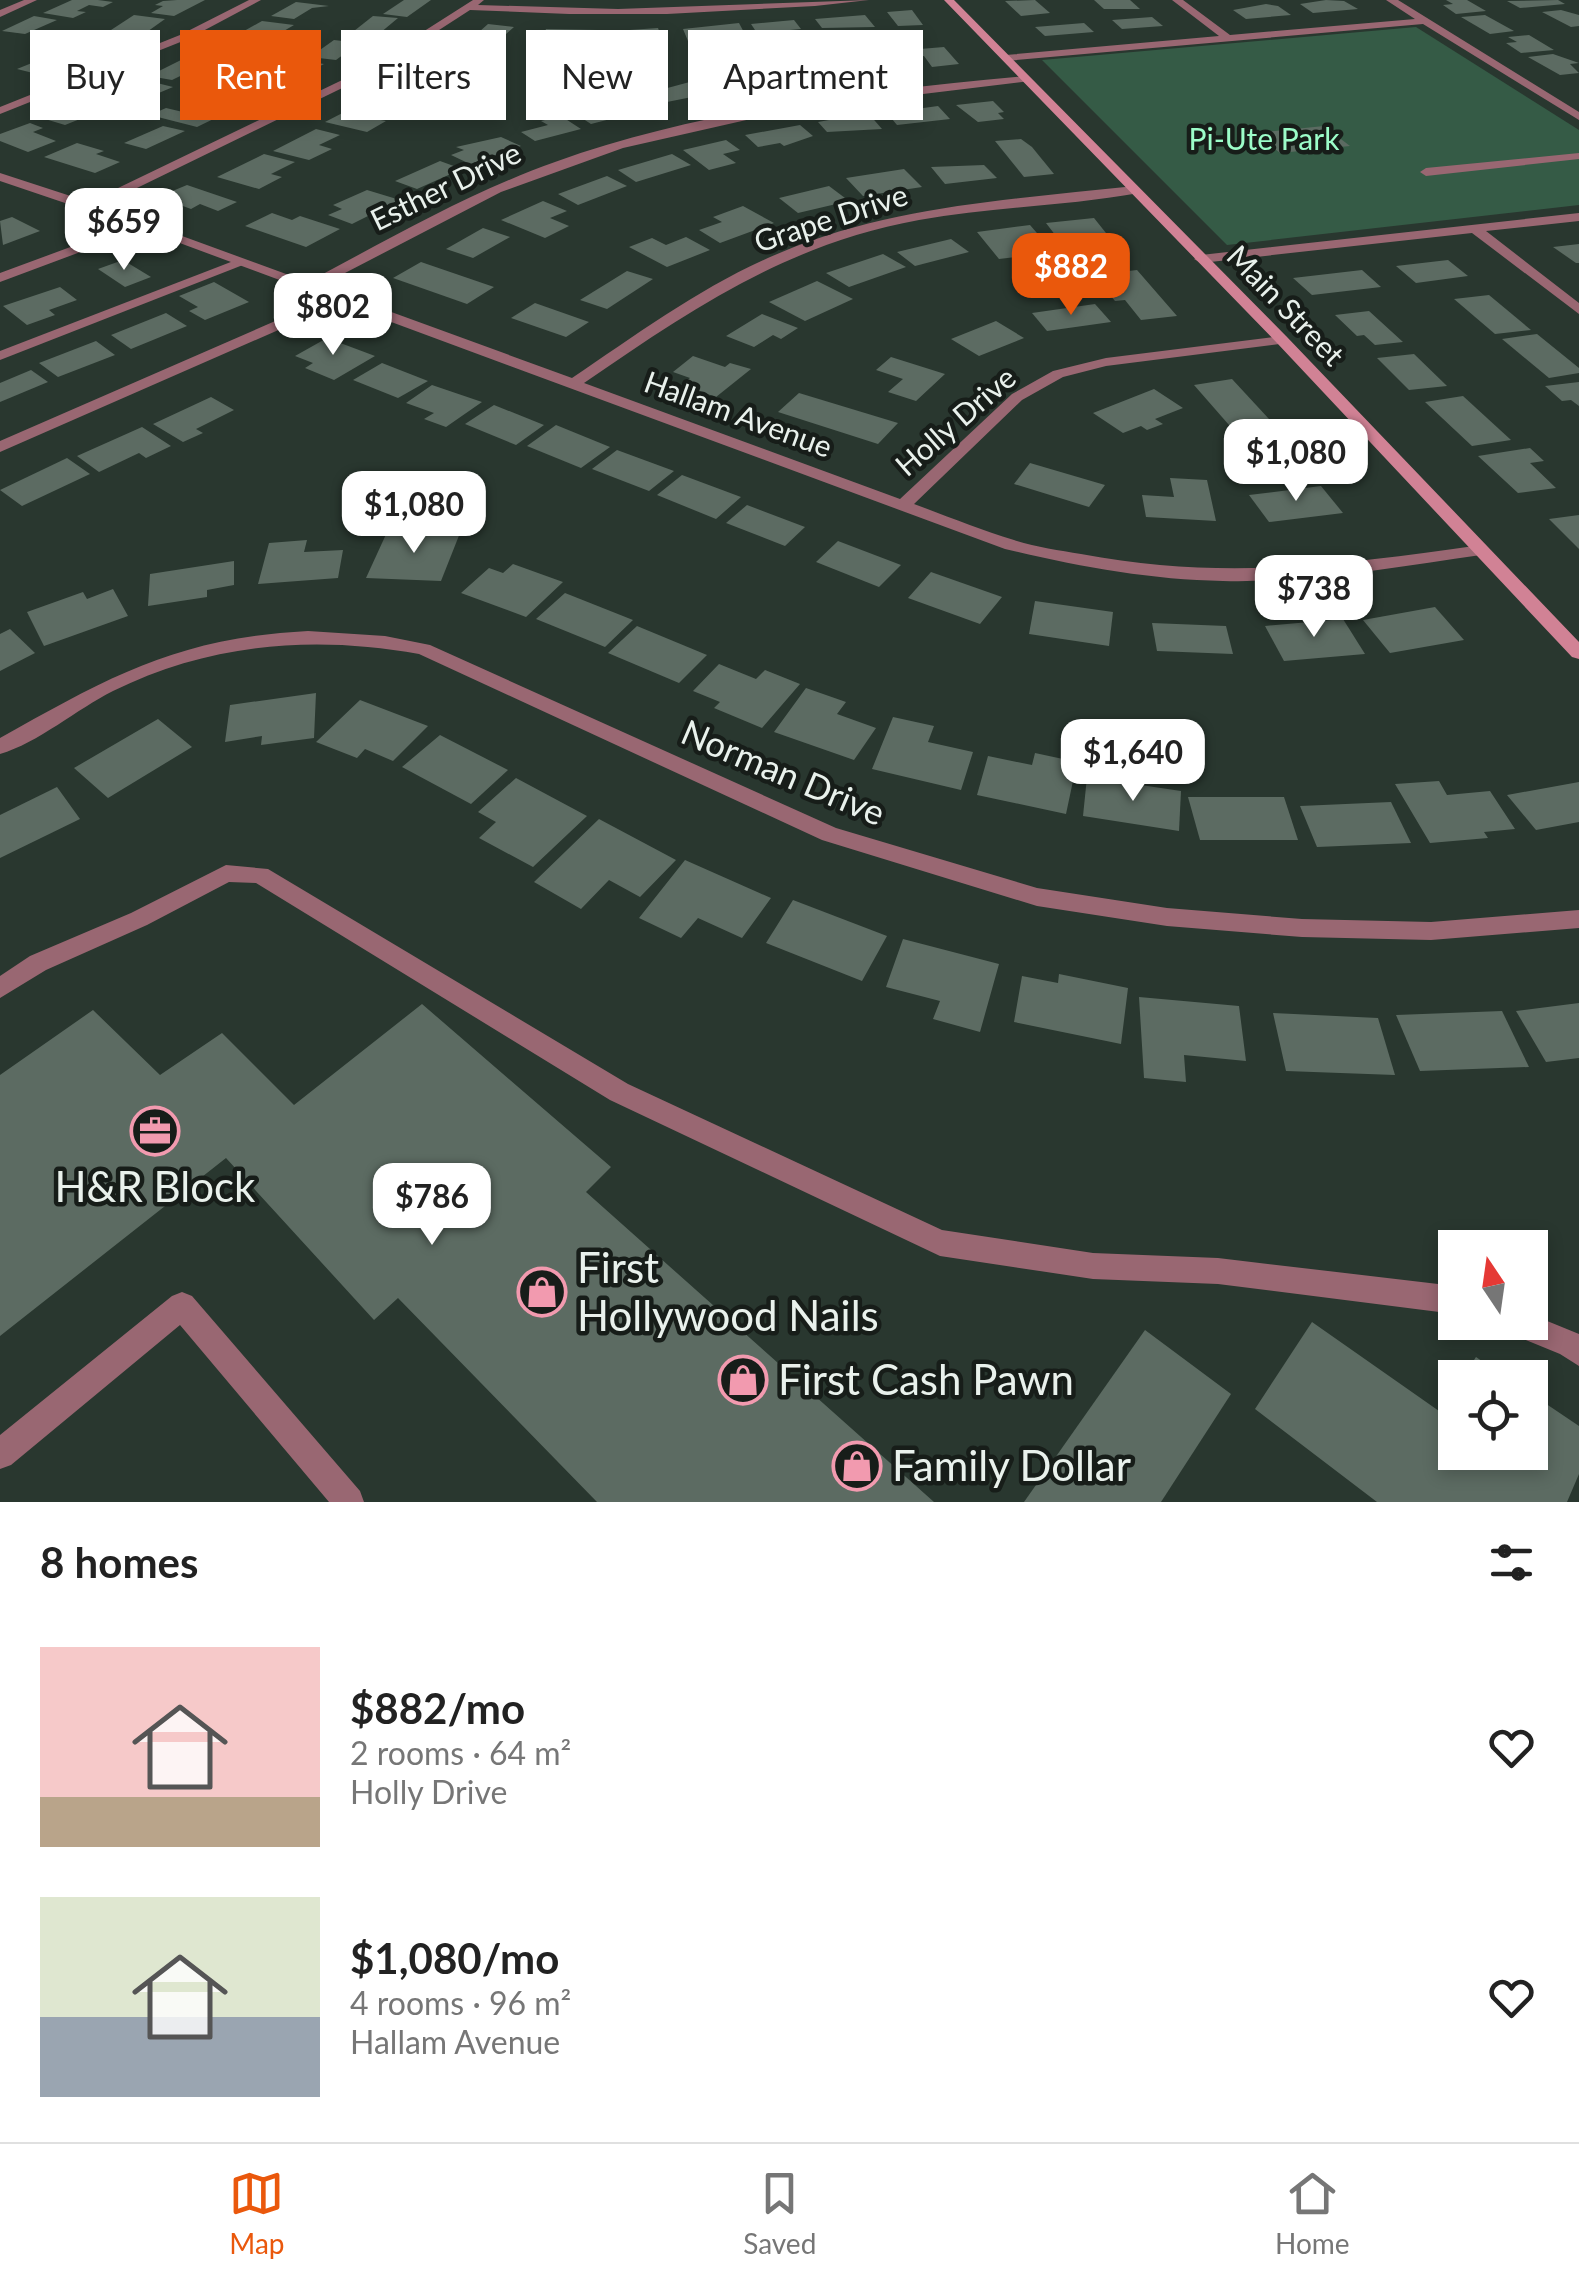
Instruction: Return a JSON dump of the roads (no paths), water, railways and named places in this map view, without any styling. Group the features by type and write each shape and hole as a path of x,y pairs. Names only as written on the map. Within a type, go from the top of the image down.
{"main road":[{"name":"Main Street","path":"950,0 1282,340 1579,653"}],"street":[{"path":"0,14 32,0"},
{"path":"0,111 184,37 256,0"},
{"path":"90,206 315,100 474,4 556,14 684,14 864,0"},
{"path":"1177,0 1227,38"},
{"path":"1391,0 1579,117"},
{"path":"1006,58 1426,21"},
{"name":"Esther Drive","path":"308,287 472,200 559,164 675,128 841,97 1026,79"},
{"path":"1426,172 1579,156"},
{"name":"Hallam Avenue","path":"0,177 90,206 903,506 1030,549 1105,565 1221,576 1323,572 1481,550"},
{"name":"Grape Drive","path":"573,384 720,287 790,252 877,224 942,211 1135,190"},
{"path":"1201,258 1579,217"},
{"path":"0,278 138,226"},
{"path":"1475,229 1579,310"},
{"path":"0,356 240,263"},
{"path":"0,447 338,299"},
{"name":"Holly Drive","path":"903,506 1016,397 1058,374 1106,362 1282,340"},
{"name":"Norman Drive","path":"0,747 122,679 215,646 289,636 368,638 423,649 830,834 1037,897 1167,917 1302,928 1432,931 1579,919"},
{"path":"0,988 38,963 140,919 226,872 260,875 618,1092 940,1243 1093,1266 1218,1271 1438,1298"},
{"path":"0,1454 182,1306 349,1502"},
{"path":"1548,1335 1579,1352"}],"place":[{"name":"H&R Block","path":"155,1131"},
{"name":"First Hollywood Nails","path":"542,1292"},
{"name":"First Cash Pawn","path":"743,1380"},
{"name":"Family Dollar","path":"857,1466"}],"park label":[{"name":"Pi-Ute Park","path":"1264,140"}]}
